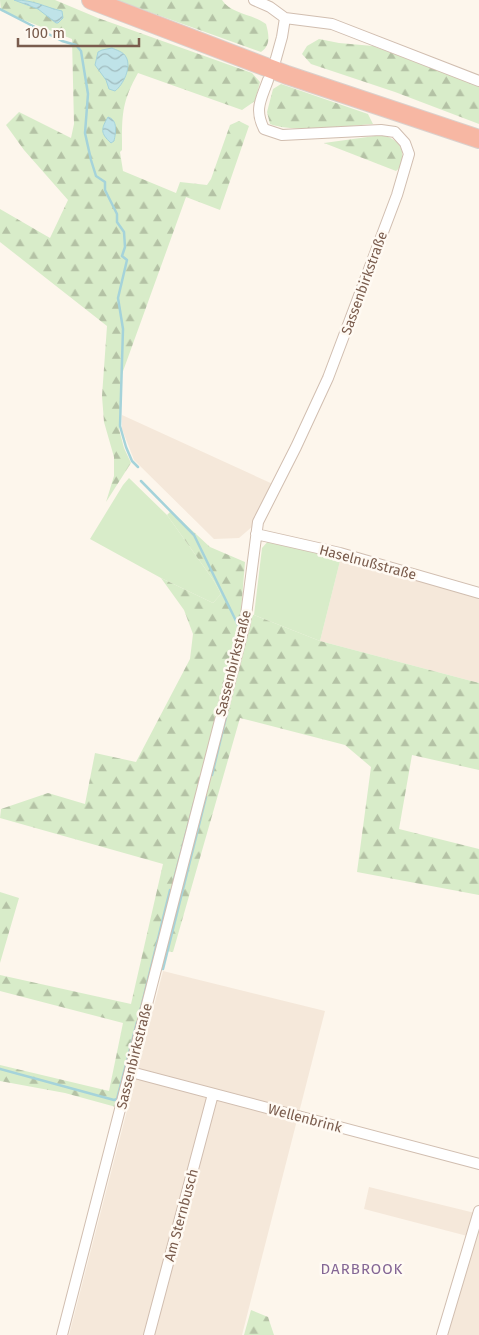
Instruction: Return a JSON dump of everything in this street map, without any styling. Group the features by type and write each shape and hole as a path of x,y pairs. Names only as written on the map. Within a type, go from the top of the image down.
{"highway":[{"path":"91,0 288,75 479,139"}],"street":[{"path":"254,0 270,7 285,18 332,24 479,81"},
{"path":"275,62 285,18"},
{"name":"Sassenbirkstraße","path":"62,1335 245,623 258,522 328,378 397,194 409,154 405,143 395,132 381,130 282,136 264,130 258,117 261,100 268,80"},
{"name":"Haselnußstraße","path":"256,534 340,553 479,593"},
{"name":"Wellenbrink","path":"130,1072 479,1164"},
{"name":"Am Sternbusch","path":"148,1335 213,1094"},
{"path":"442,1335 479,1211"}],"shaded area":[{"path":"122,415 275,485 253,526 239,538 214,539 134,460 122,429"},
{"path":"341,557 479,597 479,683 320,641"},
{"path":"163,971 325,1011 242,1335 69,1335"},
{"path":"369,1187 479,1214 479,1335 448,1335 475,1238 364,1209"}],"green space":[{"path":"0,0 55,0 98,18 252,73 260,82 255,101 242,110 138,73 128,93 125,102 122,150 120,152 123,171 176,193 180,182 207,185 211,179 230,125 239,121 249,126 220,210 186,197 122,374 119,429 124,448 131,463 106,502 114,476 114,457 104,422 102,396 107,326 0,242 0,209 50,238 68,200 24,150 6,125 19,112 71,138 74,124 72,39 1,11"},
{"path":"116,0 222,0 236,11 266,24 268,43 261,52"},
{"path":"319,39 373,46 479,86 479,124 395,92 311,64 302,54 307,46"},
{"path":"281,84 368,114 373,124 292,128 270,124 267,112 273,89"},
{"path":"382,135 395,141 402,151 402,161 396,171 324,143"},
{"path":"129,478 167,515 214,581 221,594 213,603 161,578 90,539"},
{"path":"171,511 210,547 245,562 241,611 320,641 479,683 479,770 412,755 399,829 479,849 479,895 357,872 371,767 345,745 240,718 173,952 156,950 127,1071 116,1107 65,1093 0,1081 0,1065 109,1091 123,1023 0,991 0,975 131,1004 163,864 0,818 1,809 48,793 85,804 95,753 136,762 190,659 193,634 184,610 161,578 213,603 221,594 214,581 167,515"},
{"path":"269,540 341,557 320,641 254,615 262,548"},
{"path":"0,892 19,898 0,963"},
{"path":"251,1310 268,1317 274,1335 244,1335"}],"water":[{"path":"14,0 34,2 62,11 63,18 56,23 38,9"},
{"path":"112,48 122,52 128,61 124,80 115,91 109,89 106,80 95,65 98,52"},
{"path":"108,117 116,127 114,141 111,143 103,134 104,125"}],"waterway":[{"path":"0,9 62,41 76,45 81,51 88,94 85,133 91,160 96,176 105,182 105,190 117,214 117,222 124,232 125,247 122,256 127,260 118,298 123,329 120,426 132,461 138,467"},
{"path":"141,481 194,535 239,627"},
{"path":"212,775 227,713"},
{"path":"163,969 206,797"},
{"path":"174,879 194,803"},
{"path":"140,1012 170,890"},
{"path":"0,1069 114,1100 117,1099 137,1022"}],"district":[{"name":"DARBROOK","path":"362,1269"}]}
